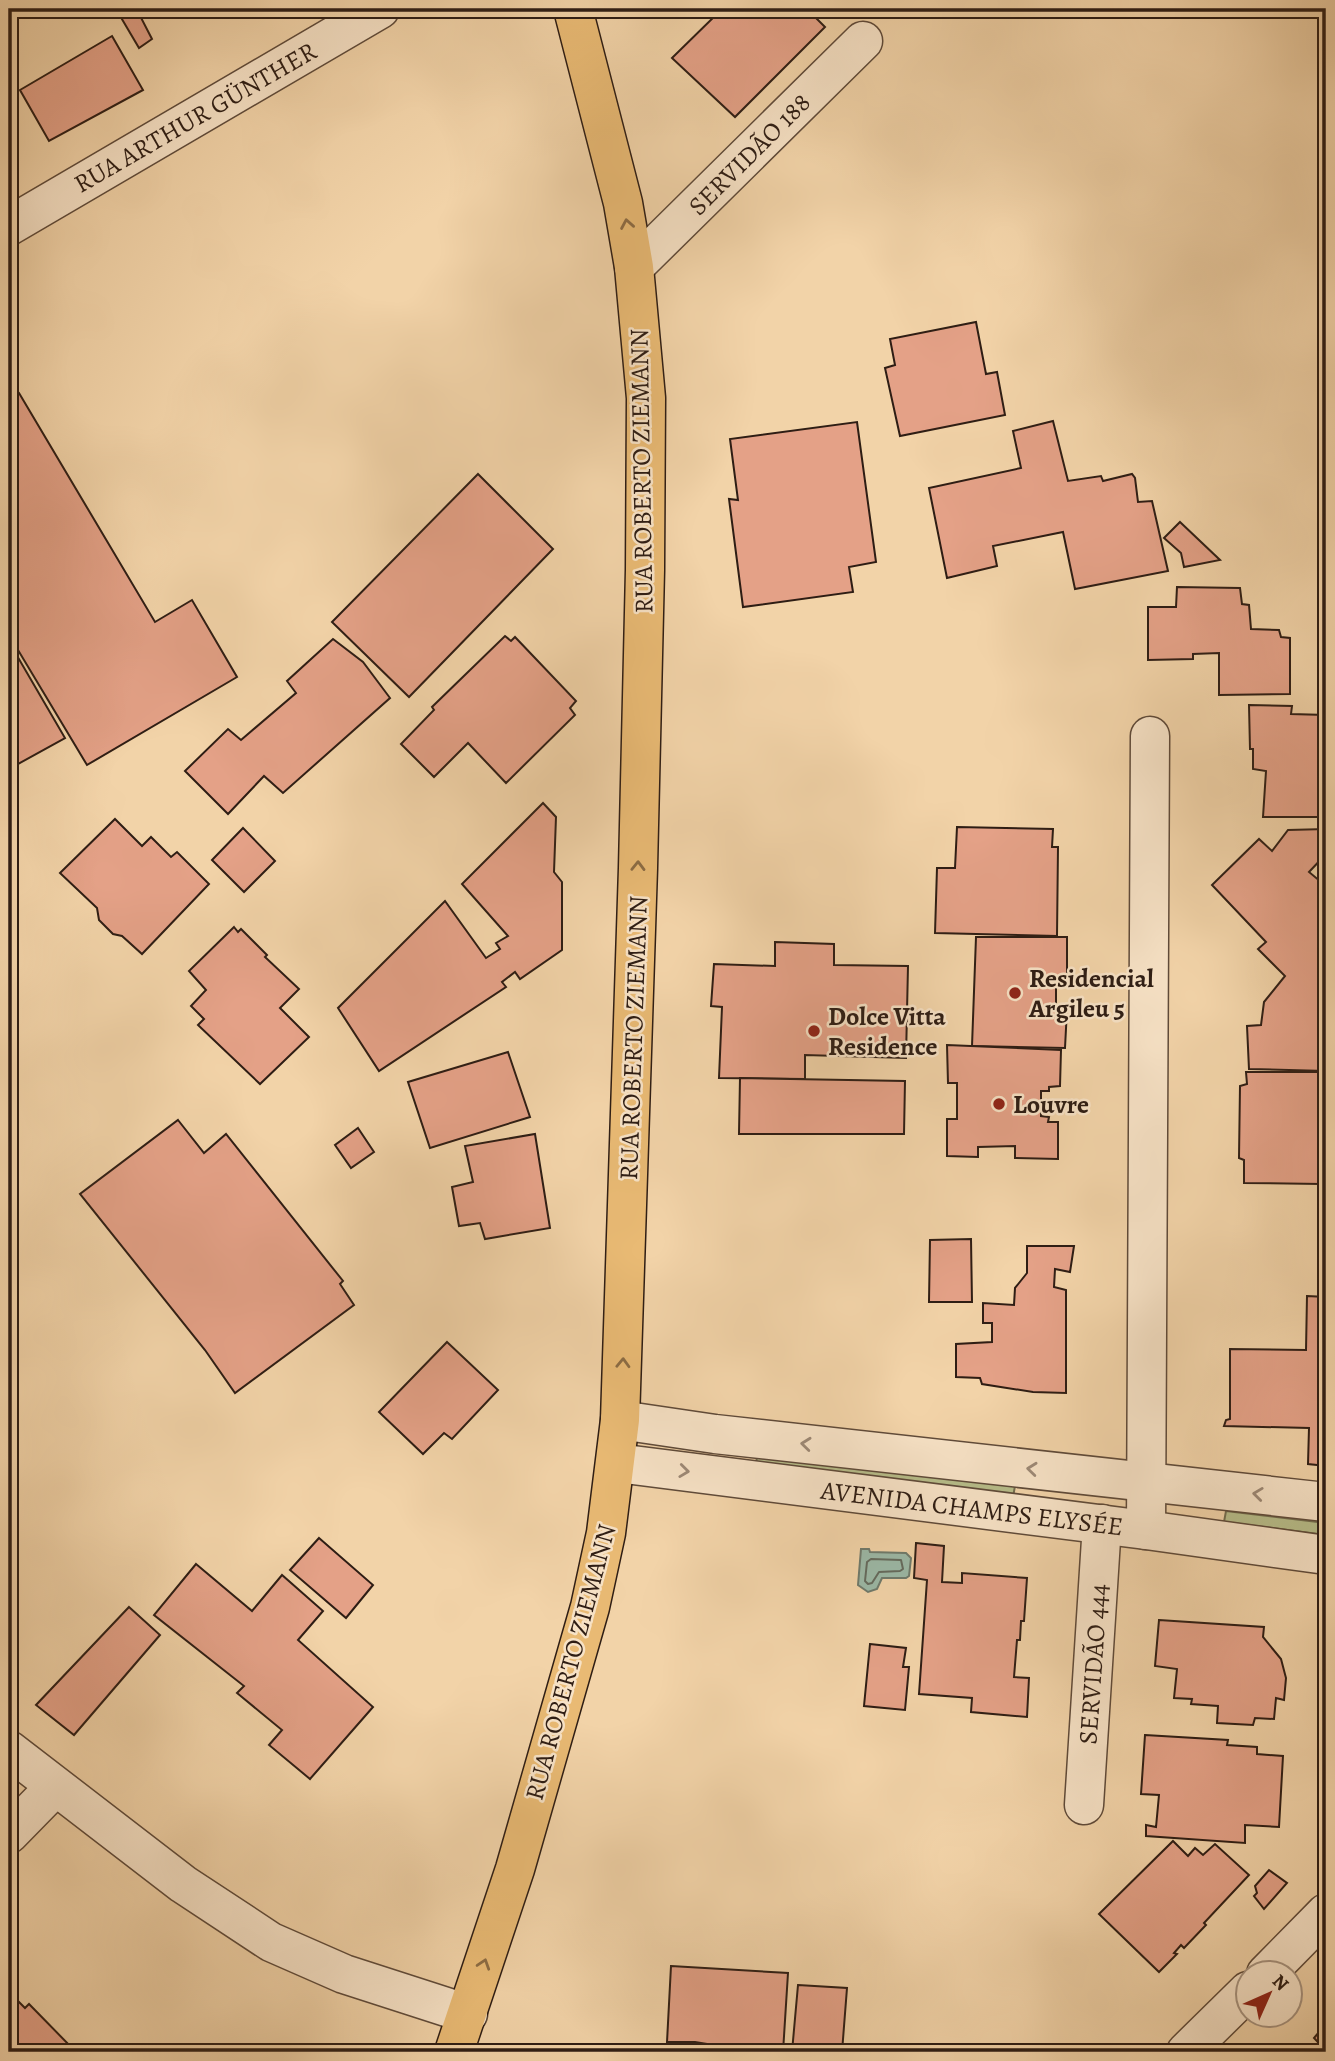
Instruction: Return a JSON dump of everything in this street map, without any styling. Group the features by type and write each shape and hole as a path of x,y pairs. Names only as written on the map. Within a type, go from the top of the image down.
{"main road":[{"name":"RUA ROBERTO ZIEMANN","path":"454,2052 515,1868 590,1607 606,1533 617,1463 620,1420 645,570 646,398 635,267 623,203 573,9"}],"street":[{"name":"RUA ARTHUR GÜNTHER","path":"9,226 380,9"},
{"name":"SERVIDÃO 188","path":"635,267 863,41"},
{"path":"1146,1530 1150,736"},
{"name":"AVENIDA CHAMPS ELYSÉE","path":"620,1420 715,1434 1326,1502"},
{"name":"AVENIDA CHAMPS ELYSÉE","path":"617,1463 1326,1555"},
{"name":"SERVIDÃO 444","path":"1084,1805 1102,1524"},
{"path":"9,1750 183,1884 271,1942 344,1974 468,2014"},
{"path":"9,1833 55,1787"},
{"path":"1279,1960 1326,1913"},
{"path":"1186,2052 1234,2005"}],"green space":[{"path":"757,1455 1015,1486 1013,1497 756,1466"},
{"path":"1226,1511 1326,1523 1326,1535 1224,1522"}],"water":[{"path":"861,1549 869,1549 870,1552 906,1553 911,1558 909,1576 882,1578 877,1589 868,1592 858,1585"}],"building":[{"path":"35,9 53,9 40,17"},
{"path":"116,9 139,9 137,10 152,39 139,48"},
{"path":"722,9 817,9 812,14 825,27 735,117 672,58"},
{"path":"112,36 143,90 49,141 20,90"},
{"path":"976,322 986,374 997,372 1005,415 900,436 885,368 895,365 890,339"},
{"path":"19,393 155,622 192,600 237,677 87,765 9,635 9,399"},
{"path":"1053,421 1068,481 1101,476 1103,481 1132,474 1138,502 1152,501 1168,571 1075,589 1063,532 993,546 997,566 947,578 929,488 1021,468 1013,431"},
{"path":"857,422 876,562 849,567 853,592 743,607 729,499 738,500 730,439"},
{"path":"478,474 553,549 409,697 332,622"},
{"path":"1180,522 1220,560 1184,567 1181,553 1164,538"},
{"path":"1177,587 1240,588 1242,604 1249,605 1251,629 1279,630 1281,637 1290,638 1290,694 1219,695 1219,653 1193,654 1193,659 1148,660 1148,607 1176,607"},
{"path":"505,636 511,641 515,637 576,701 570,708 575,715 506,783 468,743 434,777 401,744 434,710 432,707"},
{"path":"333,639 363,662 390,698 283,793 264,776 228,814 185,771 228,729 241,740 296,693 287,681"},
{"path":"9,642 65,738 9,769"},
{"path":"1249,705 1292,706 1291,714 1326,715 1326,813 1319,812 1319,817 1263,817 1266,771 1253,769"},
{"path":"9,771 16,784 9,788"},
{"path":"543,803 556,817 554,872 562,882 562,950 520,979 515,972 502,982 506,987 379,1071 338,1008 445,901 486,958 500,949 496,943 508,936 462,884"},
{"path":"115,819 142,846 151,837 171,857 177,852 209,884 142,954 122,936 113,934 99,920 97,908 60,873"},
{"path":"957,827 1053,829 1052,847 1058,847 1057,936 935,933 937,868 955,868"},
{"path":"243,828 275,861 244,892 212,860"},
{"path":"1326,829 1326,854 1309,872 1321,882 1326,877 1326,1071 1249,1069 1247,1026 1261,1025 1264,1002 1285,976 1258,949 1266,942 1212,885 1259,839 1272,851 1288,830"},
{"path":"234,927 238,932 241,929 267,955 265,957 299,989 280,1008 309,1037 260,1084 198,1025 204,1019 191,1006 206,990 189,971"},
{"name":"Residencial Argileu 5","path":"976,937 1067,937 1067,977 1056,977 1056,1010 1067,1009 1065,1048 972,1046"},
{"name":"Dolce Vitta Residence","path":"775,942 834,944 834,965 908,966 906,1058 805,1055 805,1079 719,1078 722,1007 711,1006 714,964 775,966"},
{"name":"Louvre","path":"947,1045 1061,1050 1060,1086 1041,1091 1041,1116 1049,1117 1048,1122 1058,1122 1058,1159 1015,1158 1015,1146 978,1147 978,1157 947,1156 947,1119 957,1119 957,1083 948,1083"},
{"path":"508,1052 530,1117 430,1148 408,1082"},
{"path":"1246,1072 1326,1072 1326,1174 1322,1174 1321,1184 1244,1183 1244,1160 1239,1158 1240,1086 1247,1084"},
{"path":"740,1078 905,1081 904,1134 739,1134"},
{"path":"178,1120 204,1153 226,1134 343,1281 340,1284 354,1305 235,1393 205,1350 80,1194"},
{"path":"358,1128 374,1152 351,1168 335,1145"},
{"path":"535,1134 550,1228 485,1239 480,1223 459,1226 452,1187 473,1182 465,1146"},
{"path":"971,1239 972,1302 929,1302 930,1240"},
{"path":"1027,1246 1074,1246 1070,1272 1055,1269 1054,1287 1066,1290 1066,1393 1033,1392 982,1384 980,1378 956,1377 956,1344 992,1342 992,1323 983,1323 983,1303 1014,1305 1015,1288 1027,1273"},
{"path":"1307,1296 1326,1297 1326,1466 1308,1464 1309,1428 1224,1426 1226,1420 1230,1419 1230,1349 1306,1350"},
{"path":"447,1342 498,1390 452,1439 444,1433 423,1454 379,1412"},
{"path":"319,1538 373,1585 346,1618 290,1570"},
{"path":"916,1543 944,1546 942,1582 962,1583 962,1573 1027,1578 1024,1621 1021,1621 1020,1640 1017,1640 1014,1677 1029,1678 1027,1717 971,1712 972,1698 919,1694 927,1580 914,1578"},
{"path":"196,1564 252,1611 282,1575 323,1611 298,1640 373,1707 310,1779 269,1745 282,1730 237,1693 244,1686 154,1615"},
{"path":"129,1607 160,1635 74,1735 36,1705"},
{"path":"1159,1620 1264,1627 1263,1637 1281,1659 1286,1678 1284,1700 1276,1698 1274,1719 1255,1718 1253,1725 1217,1723 1218,1706 1191,1704 1192,1699 1174,1698 1177,1669 1155,1666"},
{"path":"870,1644 906,1648 903,1667 909,1667 905,1710 864,1706"},
{"path":"1145,1735 1228,1740 1227,1745 1257,1747 1257,1754 1283,1756 1279,1827 1245,1825 1245,1843 1146,1836 1146,1825 1156,1827 1159,1795 1141,1794"},
{"path":"1173,1841 1188,1856 1195,1848 1203,1855 1215,1844 1249,1875 1204,1923 1206,1925 1184,1948 1181,1945 1174,1953 1177,1954 1159,1972 1099,1914"},
{"path":"1269,1870 1287,1883 1264,1909 1254,1896 1257,1893 1255,1886"},
{"path":"671,1966 788,1973 783,2052 725,2052 726,2047 695,2042 667,2042"},
{"path":"798,1985 847,1988 842,2052 792,2052"},
{"path":"9,1992 25,2008 29,2004 76,2052 9,2052"},
{"path":"1319,2032 1326,2038 1326,2051 1314,2038"},
{"path":"244,2045 264,2052 241,2052"}],"place":[{"name":"Residencial Argileu 5","path":"1015,993"},
{"name":"Dolce Vitta Residence","path":"814,1031"},
{"name":"Louvre","path":"999,1104"}]}
